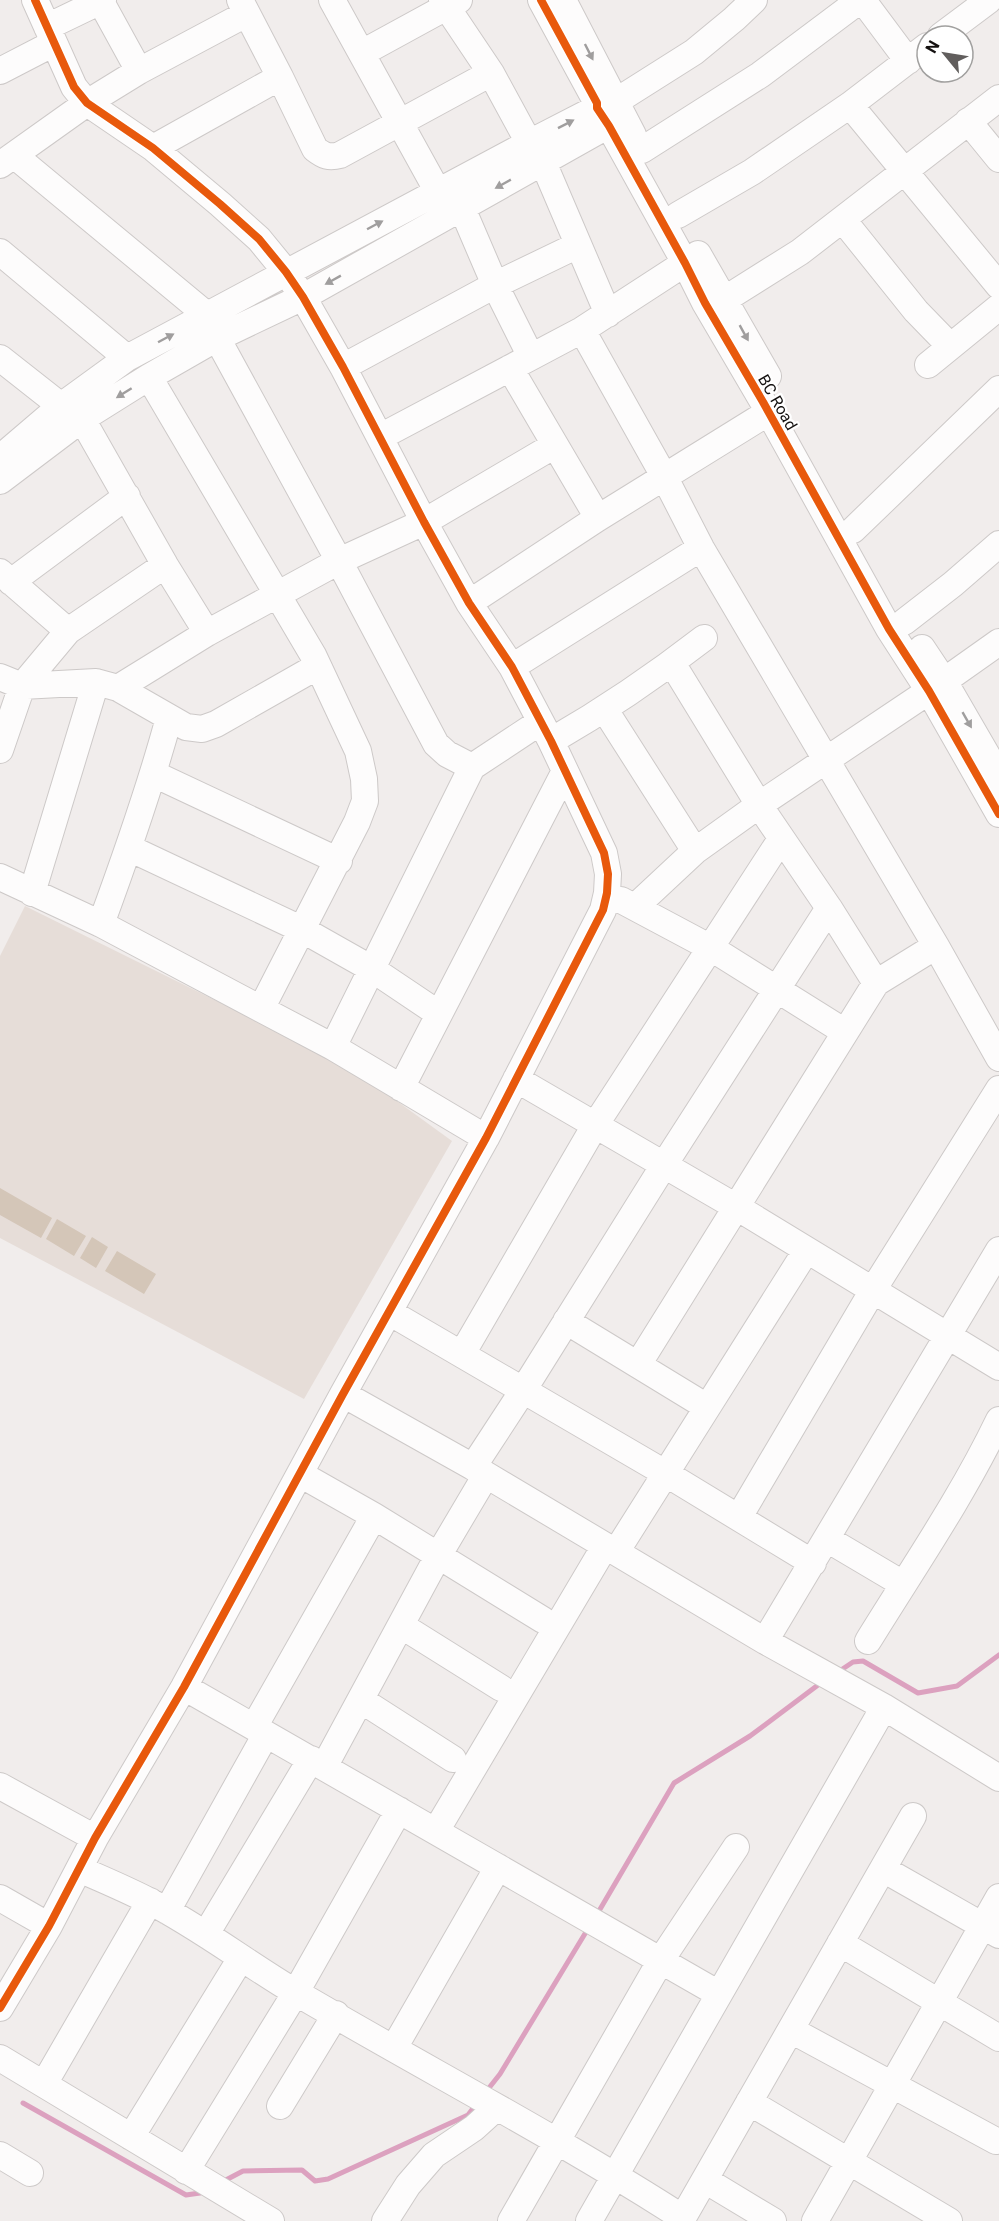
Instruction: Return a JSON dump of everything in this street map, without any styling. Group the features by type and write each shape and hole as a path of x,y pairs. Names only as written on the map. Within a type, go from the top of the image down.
{"street":[{"path":"0,2007 49,1926 95,1838 184,1687 343,1394 486,1138 603,910 608,874 604,853 566,771 512,667 469,603 303,297 259,239 153,148 87,104 74,87 34,0"},
{"path":"0,71 102,0 139,71"},
{"path":"332,0 401,122 460,208 495,285 521,363 555,445 598,518"},
{"name":"BC Road","path":"541,0 597,103 611,113 685,263 716,304 769,412 889,629 937,686 999,814"},
{"path":"563,0 611,113 642,150 678,215 716,304 853,530 937,686 999,776"},
{"path":"0,458 72,412 149,377 286,272 446,188 536,152 611,113 694,52 754,0"},
{"path":"957,24 989,0"},
{"path":"362,53 449,3 536,152 608,314"},
{"path":"642,150 760,75 852,6 860,4 867,6 915,51"},
{"path":"472,767 447,754 436,744 212,327 8,160 87,104 243,7 315,149 331,158 491,73"},
{"path":"678,215 752,172 850,105 915,55"},
{"path":"153,148 280,76"},
{"path":"716,304 800,252 999,98"},
{"path":"850,105 999,286"},
{"path":"968,121 999,159"},
{"path":"0,481 127,358 303,297 460,208 536,152"},
{"path":"843,220 916,311 950,346"},
{"path":"343,367 495,285 578,246"},
{"path":"0,252 127,358"},
{"path":"380,437 582,330 685,263"},
{"path":"928,365 950,346 995,319"},
{"path":"582,330 665,478 701,548 936,946 999,1058"},
{"path":"0,358 72,412 127,496 165,565 207,633"},
{"path":"149,377 318,666 358,751 364,779 365,801 357,822 261,1009"},
{"path":"853,530 999,389"},
{"path":"469,603 598,518 769,412"},
{"path":"32,893 107,685 339,561 424,522 555,445"},
{"path":"68,631 6,577 127,496"},
{"path":"904,622 999,544"},
{"path":"512,667 701,548"},
{"path":"0,750 11,681 68,631 165,565"},
{"path":"333,1047 472,767 546,732 605,710 704,638"},
{"path":"635,907 695,851 825,759 937,686 999,642"},
{"path":"672,663 759,805 829,908 876,983"},
{"path":"11,681 107,685 186,727 202,729 216,724 318,666"},
{"path":"605,710 695,851"},
{"path":"101,924 154,774 169,718"},
{"path":"401,1089 566,771"},
{"path":"154,774 339,861"},
{"path":"462,1354 594,1126 781,839"},
{"path":"129,848 303,930 372,969 439,1014"},
{"path":"0,877 101,924 333,1047 486,1138"},
{"path":"607,893 711,948 845,1032"},
{"path":"206,1934 361,1700 402,1626 479,1471 524,1389 829,908"},
{"path":"639,1363 738,1208 876,983 936,946"},
{"path":"516,1079 738,1208 999,1367"},
{"path":"739,1518 873,1290 999,1089"},
{"path":"436,1831 611,1549 665,1473 806,1251"},
{"path":"765,1641 999,1251"},
{"path":"389,1311 524,1389 813,1563"},
{"path":"566,1321 639,1363 707,1407"},
{"path":"343,1394 479,1471 765,1641 884,1707 999,1778"},
{"path":"868,1641 930,1544 983,1454 999,1420"},
{"path":"300,1474 374,1516 543,1620"},
{"path":"44,2084 158,1906 260,1730 374,1516"},
{"path":"827,1539 903,1584"},
{"path":"402,1626 501,1688"},
{"path":"184,1687 718,1994"},
{"path":"361,1700 453,1759"},
{"path":"589,2221 884,1707"},
{"path":"0,1786 95,1838"},
{"path":"202,2180 296,1992 399,1810"},
{"path":"79,1869 158,1906 296,1992 615,2174 682,2219 913,1816"},
{"path":"511,2221 661,1960 736,1846"},
{"path":"394,2048 498,1867"},
{"path":"883,1869 991,1930"},
{"path":"0,1898 49,1926"},
{"path":"815,2221 939,2003 991,1930 999,1898"},
{"path":"840,1943 999,2038"},
{"path":"131,2137 241,1958"},
{"path":"280,2106 336,2014"},
{"path":"791,2030 996,2141"},
{"path":"0,2058 270,2221"},
{"path":"386,2221 408,2184 434,2155 474,2128 484,2101"},
{"path":"749,2102 949,2221"},
{"path":"0,2155 30,2173"},
{"path":"705,2180 773,2221"}],"shaded area":[{"path":"25,906 350,1067 452,1141 304,1399 0,1238 0,956"}],"building":[{"path":"0,1188 52,1218 41,1238 0,1215"},
{"path":"57,1219 86,1236 74,1256 46,1239"},
{"path":"92,1237 108,1247 96,1268 80,1258"},
{"path":"117,1251 156,1274 144,1294 105,1271"}],"waterway":[{"path":"838,1672 853,1662 863,1661 918,1693 957,1686 999,1655"},
{"path":"599,1911 674,1783 750,1736 822,1682"},
{"path":"485,2093 500,2074 586,1932"},
{"path":"23,2103 186,2195 206,2190"},
{"path":"222,2182 243,2171 302,2170 315,2181 328,2179 468,2115 477,2103"}],"cycle path":[{"path":"0,2008 49,1926 95,1838 184,1687 343,1394 486,1138 603,910 608,874 604,853 551,741 512,667 469,603 303,297 259,239 153,148 87,103 74,87 35,0"},
{"path":"541,0 597,103 597,108 685,263 705,303 763,402 889,629 929,691 999,814"}]}
